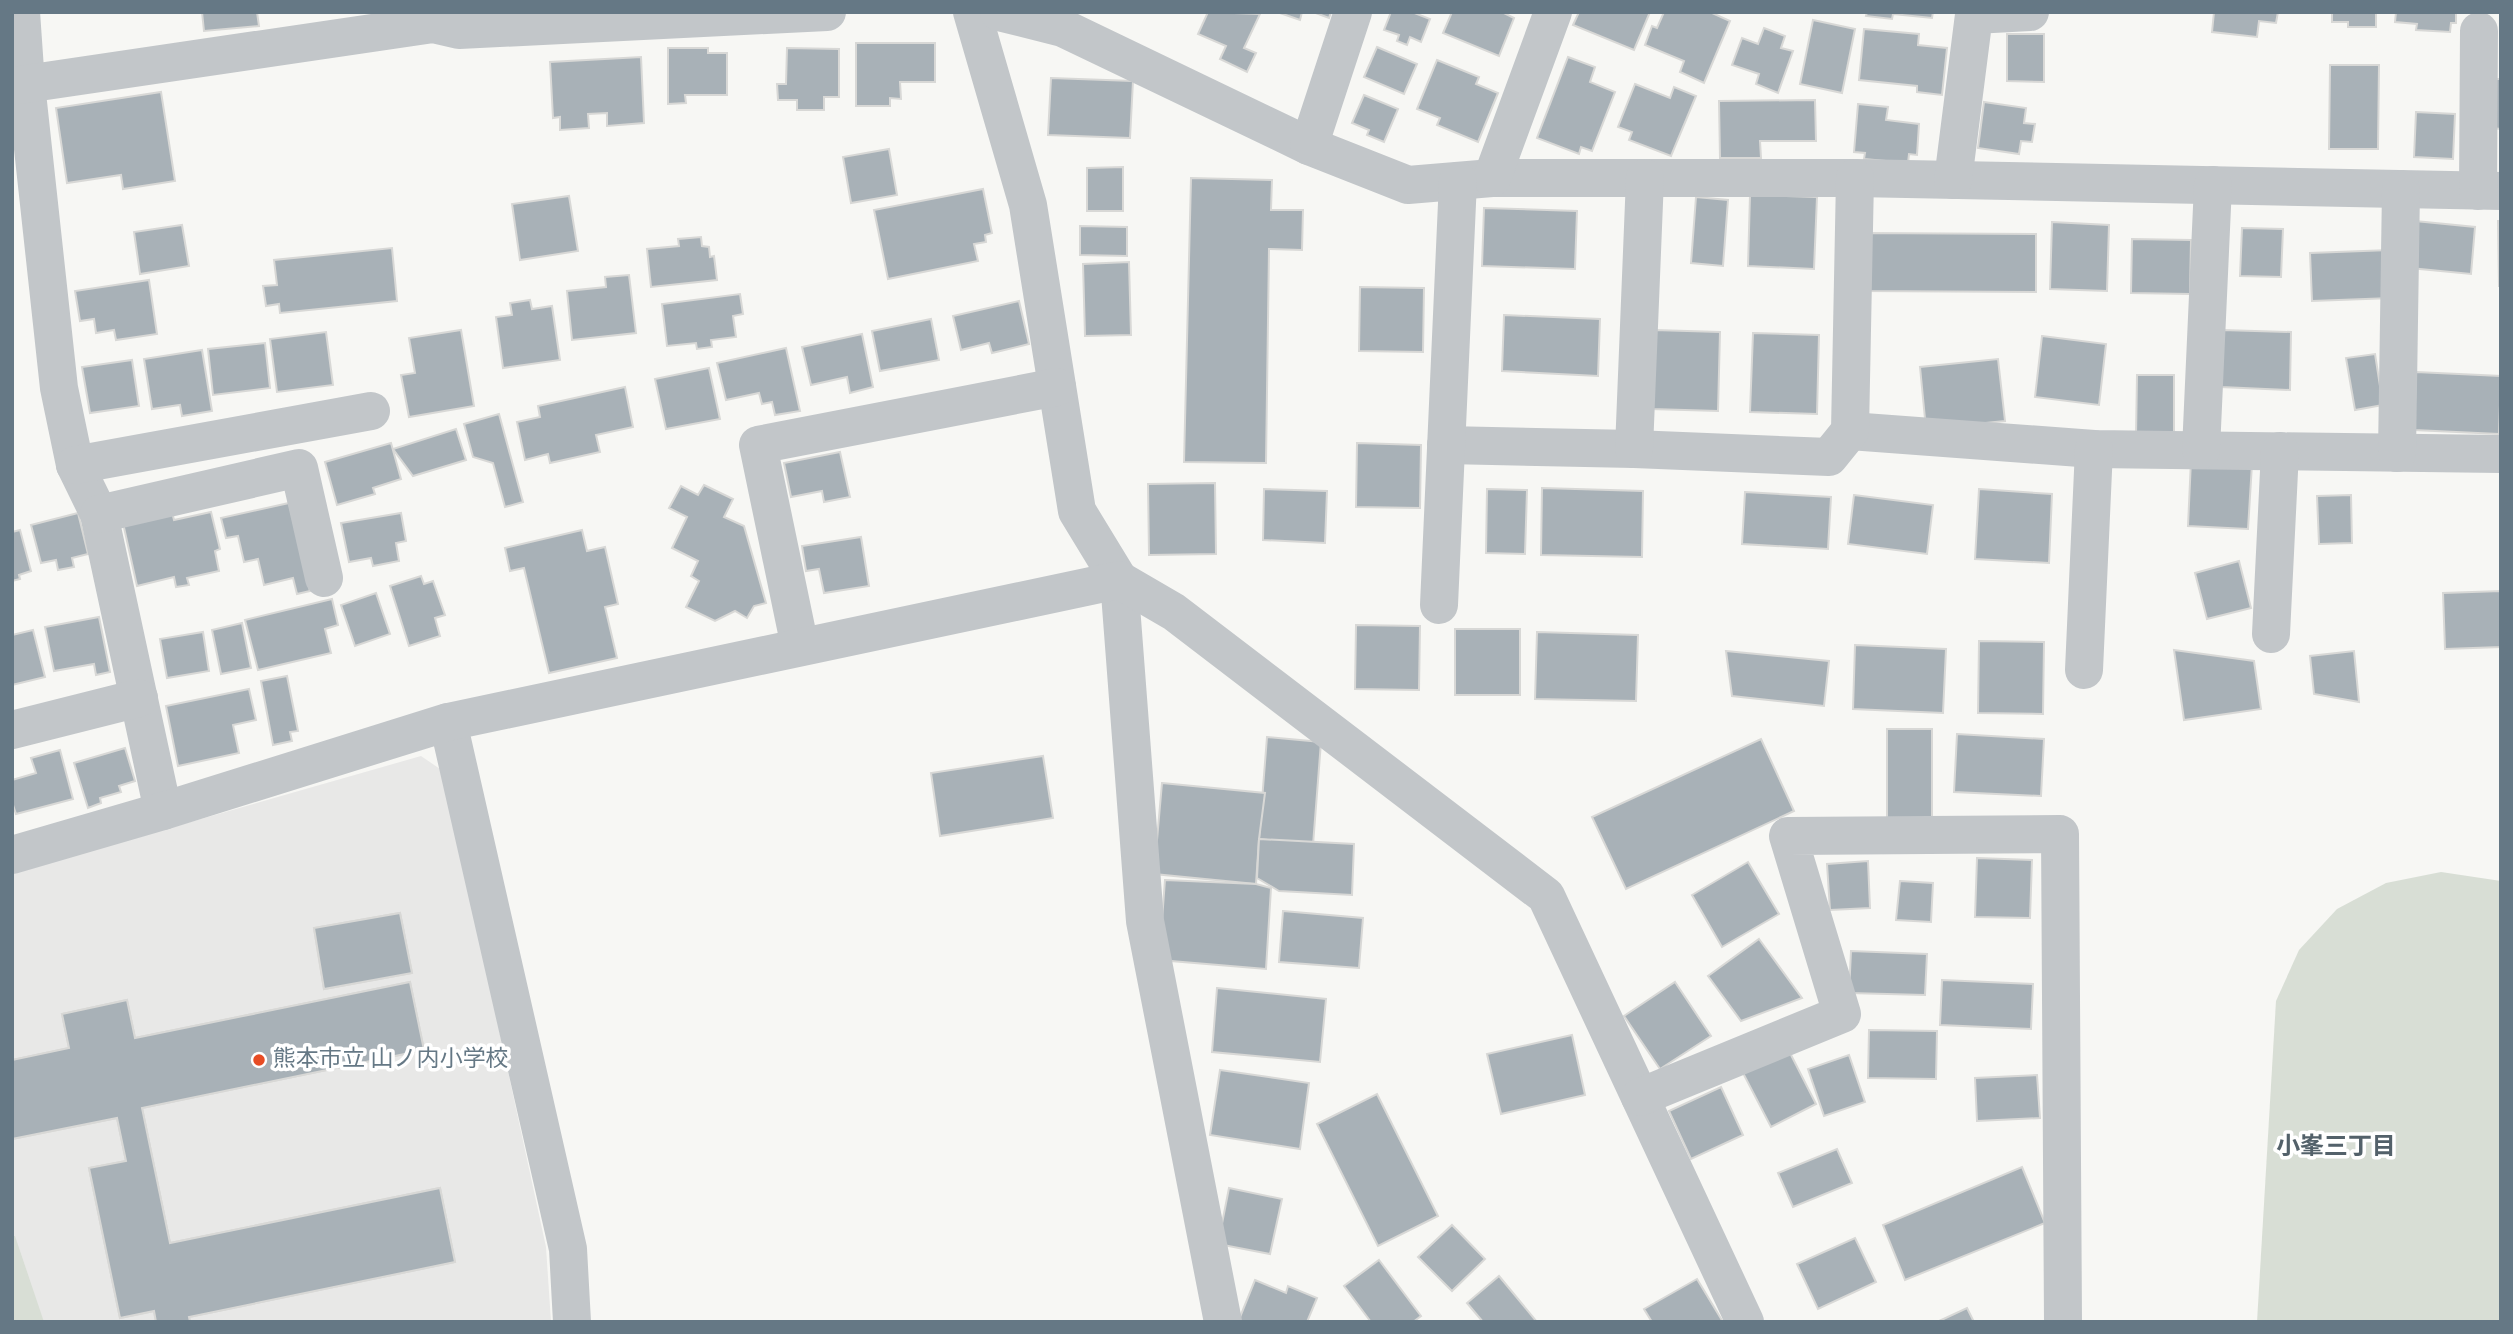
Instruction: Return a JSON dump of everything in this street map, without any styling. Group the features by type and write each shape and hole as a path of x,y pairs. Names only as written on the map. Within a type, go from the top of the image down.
{"street":[{"path":"21,12 19,85 59,388 75,465 99,514 163,811"},
{"path":"19,85 433,24 459,30 827,12"},
{"path":"972,12 1028,205 1077,511 1119,580 1145,921 1223,1322"},
{"path":"999,12 1063,28 1309,146 1408,186 1475,180 1854,178 2489,191 2479,31"},
{"path":"1309,146 1353,12"},
{"path":"1438,605 1446,445 1475,180 1553,12"},
{"path":"1953,180 1974,15 2030,12"},
{"path":"1634,449 1645,178"},
{"path":"1446,445 1829,457 1850,431 1854,178"},
{"path":"2201,450 2213,185"},
{"path":"2397,453 2401,189"},
{"path":"800,647 758,445 1057,387"},
{"path":"75,465 370,411"},
{"path":"1850,431 2094,449 2501,454"},
{"path":"2084,670 2094,449"},
{"path":"2271,634 2280,451"},
{"path":"99,514 299,468 324,578"},
{"path":"12,855 448,722 1119,580 1174,612 1546,896 1745,1322"},
{"path":"12,730 139,698"},
{"path":"448,722 568,1250 572,1322"},
{"path":"1640,1097 1842,1014 1788,836 2060,834 2063,1322"}],"shaded area":[{"name":"熊本市立 山ノ内小学校","path":"421,756 443,771 546,1247 551,1322 12,1322 12,873"},
{"path":"2441,872 2501,881 2501,1322 2257,1322 2276,1001 2299,950 2337,909 2386,883"},
{"path":"12,1236 15,1236 44,1322 12,1322"}],"building":[{"path":"202,12 257,12 259,26 204,31"},
{"path":"1208,12 1260,14 1244,48 1256,53 1247,72 1220,59 1226,46 1198,34"},
{"path":"1277,12 1302,12 1300,20"},
{"path":"1313,12 1331,12 1329,18"},
{"path":"1391,12 1412,12 1430,19 1421,42 1410,37 1407,45 1397,41 1399,35 1384,30"},
{"path":"1452,12 1502,12 1514,18 1499,56 1443,33"},
{"path":"1579,12 1650,12 1634,50 1573,25"},
{"path":"1664,12 1710,12 1730,21 1704,83 1680,72 1684,61 1645,45 1652,26 1657,28"},
{"path":"1867,12 1933,12 1932,18 1893,14 1892,19 1866,16"},
{"path":"2214,12 2278,12 2276,23 2259,21 2257,37 2212,32"},
{"path":"2311,12 2376,12 2376,27 2348,27 2348,22 2332,22 2332,13"},
{"path":"2396,12 2456,12 2456,23 2451,23 2450,32 2416,30 2417,24 2395,22"},
{"path":"1813,20 1855,29 1842,93 1800,84"},
{"path":"1764,28 1785,36 1781,48 1793,51 1778,93 1756,84 1759,74 1732,65 1742,38 1758,44"},
{"path":"1864,29 1919,34 1918,45 1947,48 1942,95 1917,92 1917,86 1859,80"},
{"path":"2007,34 2044,34 2044,82 2007,81"},
{"path":"856,43 935,43 935,82 900,82 901,99 890,98 890,106 856,106"},
{"path":"1377,47 1417,64 1404,94 1364,77"},
{"path":"668,48 708,48 708,53 727,53 727,95 685,95 686,103 668,104"},
{"path":"787,48 839,49 839,97 824,97 824,110 797,110 797,100 778,100 777,84 786,84"},
{"path":"641,57 644,123 607,126 607,113 588,114 589,128 560,130 560,117 553,118 550,62"},
{"path":"1568,57 1595,67 1590,82 1615,92 1592,151 1581,147 1579,154 1537,138"},
{"path":"1437,60 1479,77 1476,84 1498,93 1478,142 1437,125 1440,118 1417,109"},
{"path":"2330,65 2379,65 2378,149 2329,149"},
{"path":"1051,78 1133,81 1130,138 1048,135"},
{"path":"2495,79 2501,79 2501,129 2492,128"},
{"path":"1635,84 1670,98 1674,87 1696,96 1671,156 1629,140 1632,132 1618,127"},
{"path":"161,92 175,181 123,189 121,175 67,183 56,108"},
{"path":"1364,95 1398,109 1384,142 1367,135 1369,130 1352,123"},
{"path":"1815,100 1816,141 1760,141 1761,158 1720,158 1719,101"},
{"path":"1984,102 2026,108 2024,123 2035,124 2032,142 2021,141 2019,154 1978,148"},
{"path":"1858,104 1888,107 1886,120 1919,124 1917,155 1909,154 1908,163 1864,159 1865,153 1854,152"},
{"path":"2416,112 2455,114 2453,159 2414,157"},
{"path":"889,149 897,195 851,203 843,157"},
{"path":"1123,167 1123,211 1087,211 1087,168"},
{"path":"1191,178 1272,180 1271,210 1303,210 1302,250 1269,249 1266,463 1184,462"},
{"path":"983,189 992,233 985,235 986,242 974,244 978,261 888,279 874,210"},
{"path":"1750,195 1817,197 1814,269 1748,266"},
{"path":"569,196 578,251 520,260 512,204"},
{"path":"1696,197 1728,200 1723,266 1691,263"},
{"path":"1484,208 1577,211 1575,269 1482,266"},
{"path":"2415,221 2475,227 2471,274 2410,268"},
{"path":"2498,221 2501,221 2501,286 2499,286"},
{"path":"2052,222 2109,225 2107,291 2050,289"},
{"path":"182,225 189,266 140,274 134,232"},
{"path":"1080,226 1127,227 1127,256 1080,255"},
{"path":"2242,228 2283,229 2281,277 2240,276"},
{"path":"1863,233 2036,234 2036,292 1862,291"},
{"path":"701,237 702,246 709,247 710,257 714,256 717,280 651,287 647,249 679,246 678,239"},
{"path":"2132,239 2191,240 2190,294 2131,293"},
{"path":"392,248 397,301 280,313 279,304 266,306 263,286 277,285 274,260"},
{"path":"2390,250 2392,298 2312,301 2310,253"},
{"path":"1129,262 1131,335 1085,336 1083,264"},
{"path":"629,275 636,333 572,340 567,291 606,287 605,277"},
{"path":"149,280 157,334 116,340 114,330 96,333 94,319 80,321 75,291"},
{"path":"1360,287 1424,288 1423,352 1359,351"},
{"path":"740,294 743,314 733,316 736,337 711,340 712,347 697,349 696,343 667,346 662,304"},
{"path":"530,300 532,309 552,306 560,360 503,368 496,317 512,315 510,303"},
{"path":"1019,301 1029,344 992,353 989,343 961,350 953,316"},
{"path":"1504,315 1600,319 1598,376 1502,371"},
{"path":"931,319 939,360 880,371 872,331"},
{"path":"461,330 474,406 409,417 401,375 415,373 409,338"},
{"path":"1654,330 1720,332 1718,411 1651,409"},
{"path":"2222,330 2291,332 2290,390 2221,387"},
{"path":"326,332 333,385 277,392 270,339"},
{"path":"1753,333 1819,335 1817,414 1750,412"},
{"path":"862,334 873,387 850,393 847,377 811,385 802,347"},
{"path":"2042,336 2106,344 2099,405 2035,397"},
{"path":"265,343 270,388 213,395 208,349"},
{"path":"786,348 800,411 775,415 772,402 762,404 759,393 726,400 717,363"},
{"path":"202,350 212,411 182,416 180,405 152,409 144,359"},
{"path":"2375,354 2383,405 2355,410 2346,358"},
{"path":"1998,359 2005,421 1926,429 1920,367"},
{"path":"132,360 139,406 90,413 82,367"},
{"path":"709,368 720,419 666,429 655,379"},
{"path":"2416,372 2501,376 2499,434 2414,430"},
{"path":"2137,375 2174,375 2174,437 2136,437"},
{"path":"625,387 633,427 596,435 600,452 550,463 548,454 525,460 517,422 540,417 538,406"},
{"path":"499,414 523,502 505,507 493,463 473,457 464,424"},
{"path":"456,429 466,460 413,476 393,449"},
{"path":"391,443 401,479 373,488 375,494 337,505 325,462"},
{"path":"1357,443 1421,445 1420,508 1356,507"},
{"path":"840,452 850,497 824,502 822,491 791,497 784,463"},
{"path":"2191,460 2252,464 2248,529 2188,526"},
{"path":"1215,483 1216,554 1149,555 1148,484"},
{"path":"704,485 733,499 724,517 744,526 766,603 754,606 747,618 735,611 715,621 686,607 699,581 691,576 698,561 672,548 687,517 669,508 681,486 698,495"},
{"path":"1542,488 1643,491 1642,557 1541,555"},
{"path":"1264,489 1327,491 1325,543 1263,540"},
{"path":"1487,489 1527,490 1525,554 1486,553"},
{"path":"1979,489 2052,494 2049,563 1975,559"},
{"path":"1745,492 1831,497 1828,549 1742,544"},
{"path":"1854,495 1933,505 1927,554 1848,544"},
{"path":"2351,495 2352,543 2319,544 2317,496"},
{"path":"289,503 310,591 297,594 293,578 264,585 258,559 244,562 238,536 226,538 221,518"},
{"path":"172,512 174,520 211,512 220,549 215,551 219,571 187,578 189,585 176,587 174,577 137,586 123,523"},
{"path":"78,513 88,554 72,558 74,567 58,570 56,560 41,563 31,525"},
{"path":"401,513 406,541 396,543 399,561 373,566 371,558 349,562 341,523"},
{"path":"20,530 31,571 12,581 12,532"},
{"path":"582,530 587,551 605,547 618,604 605,607 617,658 549,673 524,568 510,571 505,548"},
{"path":"861,537 869,586 824,593 819,569 806,571 802,546"},
{"path":"2239,561 2251,608 2207,619 2195,573"},
{"path":"421,576 424,584 433,581 445,615 435,618 440,636 409,646 390,586"},
{"path":"2501,591 2501,647 2445,649 2443,593"},
{"path":"376,593 390,634 355,646 341,605"},
{"path":"332,599 338,625 325,629 331,653 258,670 245,620"},
{"path":"99,617 110,672 96,675 94,664 54,671 45,627"},
{"path":"242,623 251,668 221,674 212,630"},
{"path":"1356,625 1420,626 1419,690 1355,689"},
{"path":"1455,629 1520,629 1520,695 1455,695"},
{"path":"33,630 45,677 12,685 12,635"},
{"path":"203,632 209,671 167,678 160,639"},
{"path":"1537,632 1638,635 1636,701 1535,699"},
{"path":"1979,641 2044,642 2043,714 1978,713"},
{"path":"1855,645 1946,649 1943,713 1853,709"},
{"path":"2174,650 2254,661 2261,709 2184,720"},
{"path":"1726,651 1829,661 1824,706 1732,696"},
{"path":"2354,651 2359,702 2314,694 2310,656"},
{"path":"287,676 298,731 290,732 292,741 273,745 261,681"},
{"path":"249,689 256,720 233,725 239,753 178,766 166,706"},
{"path":"1887,729 1932,729 1932,825 1887,825"},
{"path":"1957,734 2044,739 2041,796 1954,792"},
{"path":"1267,737 1321,742 1313,845 1259,839"},
{"path":"1761,739 1794,811 1626,889 1592,817"},
{"path":"125,748 135,781 119,786 121,792 100,798 101,803 88,808 74,763"},
{"path":"60,750 73,799 16,814 12,802 12,780 36,773 31,758"},
{"path":"1043,756 1053,818 940,836 931,773"},
{"path":"1162,783 1265,793 1256,884 1154,874"},
{"path":"1259,839 1354,844 1352,895 1279,891 1257,878"},
{"path":"1977,858 2032,860 2030,918 1975,917"},
{"path":"1868,861 1870,908 1830,910 1827,864"},
{"path":"1748,862 1779,914 1722,947 1692,895"},
{"path":"1165,880 1256,884 1271,888 1266,969 1159,960"},
{"path":"1900,881 1933,883 1931,922 1896,920"},
{"path":"1283,911 1363,918 1359,968 1279,962"},
{"path":"400,913 412,973 324,989 314,928"},
{"path":"400,913 412,973 324,989 314,928"},
{"path":"1759,939 1802,998 1741,1021 1708,976"},
{"path":"1851,951 1927,954 1925,995 1849,993"},
{"path":"1942,980 2033,984 2031,1029 1940,1025"},
{"path":"410,982 424,1050 142,1108 170,1243 440,1188 455,1262 189,1317 190,1322 156,1322 154,1311 120,1318 89,1168 126,1161 117,1118 12,1139 12,1060 69,1048 62,1014 127,1000 135,1038"},
{"path":"410,982 424,1050 142,1108 170,1243 440,1188 455,1262 189,1317 190,1322 156,1322 154,1311 120,1318 89,1168 126,1161 117,1118 12,1139 12,1060 69,1048 62,1014 127,1000 135,1038"},
{"path":"1675,982 1711,1036 1660,1069 1624,1016"},
{"path":"1217,988 1326,999 1320,1062 1212,1052"},
{"path":"1869,1030 1937,1031 1936,1079 1868,1078"},
{"path":"1572,1035 1585,1095 1501,1114 1487,1054"},
{"path":"1788,1049 1816,1104 1771,1127 1743,1073"},
{"path":"1849,1055 1865,1102 1824,1116 1808,1069"},
{"path":"1220,1070 1309,1083 1300,1149 1210,1135"},
{"path":"2037,1075 2040,1118 1977,1121 1975,1078"},
{"path":"1721,1087 1743,1135 1691,1159 1669,1111"},
{"path":"1377,1094 1438,1216 1378,1246 1317,1124"},
{"path":"1837,1149 1852,1183 1793,1207 1778,1173"},
{"path":"2022,1167 2045,1223 1905,1280 1883,1225"},
{"path":"1229,1188 1282,1199 1270,1254 1218,1244"},
{"path":"1452,1225 1485,1259 1452,1291 1418,1257"},
{"path":"1855,1238 1876,1282 1818,1309 1797,1264"},
{"path":"1379,1260 1421,1316 1413,1322 1371,1322 1344,1286"},
{"path":"1499,1276 1537,1322 1483,1322 1467,1303"},
{"path":"1697,1279 1723,1322 1652,1322 1644,1309"},
{"path":"1255,1280 1286,1293 1288,1286 1317,1298 1307,1322 1238,1322"},
{"path":"1967,1308 1974,1322 1937,1322"}],"place":[{"name":"熊本市立 山ノ内小学校","path":"259,1060"}],"district":[{"name":"小峯三丁目","path":"2336,1148"}]}
